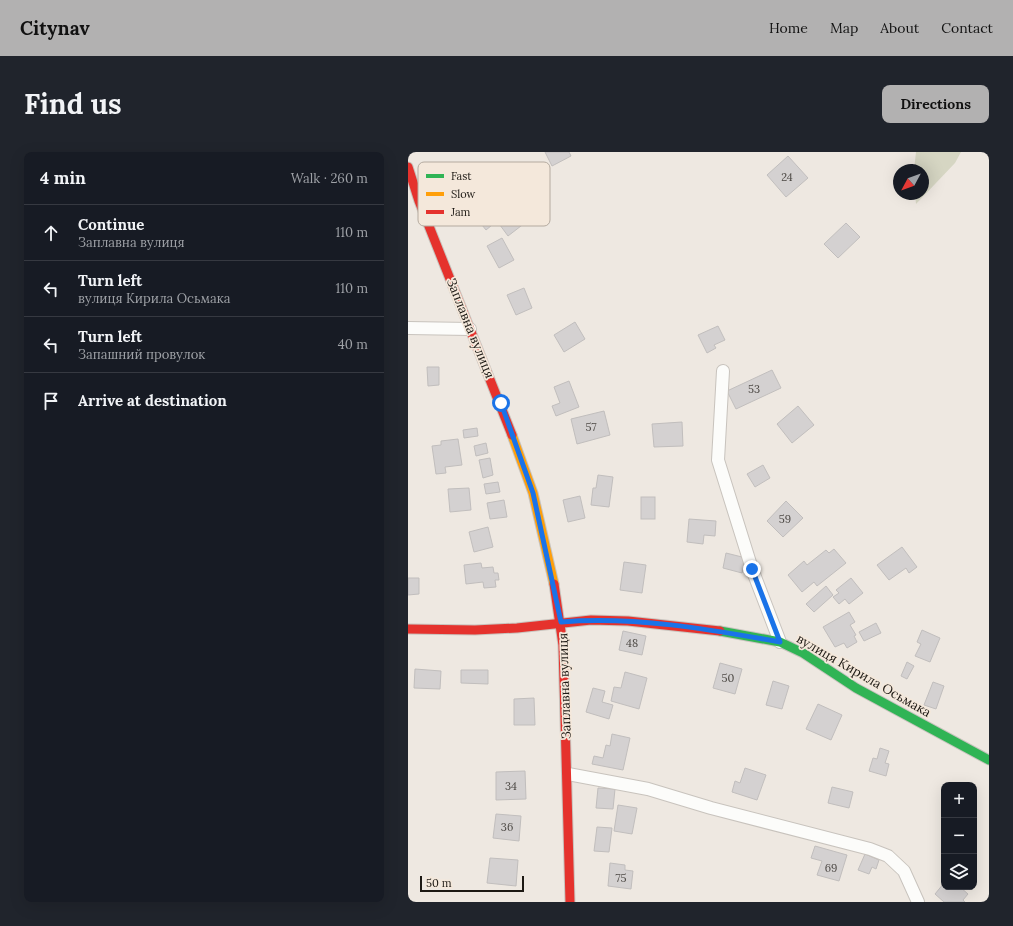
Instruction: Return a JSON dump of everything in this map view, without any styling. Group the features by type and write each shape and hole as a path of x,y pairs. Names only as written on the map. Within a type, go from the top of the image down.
{"street":[{"name":"Заплавна вулиця","path":"408,167 418,193"},
{"name":"Заплавна вулиця","path":"431,226 470,329 501,403 533,493 561,622 568,774 570,902"},
{"path":"408,328 470,329"},
{"path":"723,371 718,460 752,569 780,642"},
{"name":"вулиця Кирила Осьмака","path":"408,629 475,630 517,628 561,622 591,620 628,621 727,632 780,642 803,653 856,688 989,760"},
{"path":"568,774 648,789 711,808 870,849 888,856 904,871 918,902"}],"green space":[{"path":"916,152 961,152 955,163 929,190 929,164 915,164"}],"building":[{"path":"545,152 569,152 571,156 552,166"},
{"path":"788,156 808,178 786,197 767,175"},
{"path":"846,223 860,237 838,258 824,244"},
{"path":"483,226 491,226 486,230"},
{"path":"501,226 521,226 508,236"},
{"path":"502,238 514,260 499,268 487,246"},
{"path":"524,288 532,308 516,315 507,295"},
{"path":"575,322 585,339 564,352 554,335"},
{"path":"718,326 725,340 714,345 716,348 707,353 698,335"},
{"path":"427,367 439,367 439,385 428,386"},
{"path":"772,370 781,388 736,409 727,391"},
{"path":"569,381 579,407 556,416 552,406 560,403 554,387"},
{"path":"798,406 814,425 792,443 777,424"},
{"path":"604,411 610,435 577,444 571,419"},
{"path":"682,422 683,446 654,447 652,424"},
{"path":"477,428 478,436 464,438 463,430"},
{"path":"458,439 462,465 445,467 446,473 436,474 432,446 441,445 441,441"},
{"path":"486,443 488,453 476,456 474,446"},
{"path":"490,458 493,475 483,478 479,460"},
{"path":"763,465 770,478 755,487 747,474"},
{"path":"598,475 613,477 609,507 591,505 593,488 596,488"},
{"path":"498,482 500,492 486,494 484,484"},
{"path":"469,488 471,510 450,512 448,489"},
{"path":"580,496 585,518 568,522 563,500"},
{"path":"641,497 655,497 655,519 641,519"},
{"path":"504,500 507,517 490,519 487,503"},
{"path":"786,501 803,518 783,537 767,521"},
{"path":"689,519 716,521 715,536 704,535 703,544 687,542"},
{"path":"488,527 493,547 474,552 469,532"},
{"path":"902,547 917,567 909,573 906,568 889,580 877,565"},
{"path":"834,549 846,563 817,586 814,582 802,592 788,575 804,561 807,565 826,550 829,553"},
{"path":"726,553 746,558 742,573 723,568"},
{"path":"624,562 646,565 642,593 620,590"},
{"path":"481,563 482,568 493,567 494,573 498,573 499,580 495,580 496,587 484,588 483,582 466,584 464,565"},
{"path":"408,578 419,578 419,594 408,595"},
{"path":"851,578 863,593 849,604 845,599 839,604 833,597 839,593 836,590"},
{"path":"826,586 833,595 814,612 806,604"},
{"path":"849,612 855,622 850,625 856,635 854,636 857,642 847,648 844,643 835,647 823,627"},
{"path":"876,623 881,633 864,641 859,632"},
{"path":"922,630 940,638 930,662 915,656 921,644 917,642"},
{"path":"623,631 646,636 642,655 619,650"},
{"path":"907,662 914,666 907,679 901,676"},
{"path":"720,663 742,669 735,694 713,688"},
{"path":"415,669 441,671 440,689 414,688"},
{"path":"461,670 488,670 488,684 461,683"},
{"path":"625,672 647,678 639,709 611,701 614,687 621,688"},
{"path":"773,681 789,686 782,709 766,705"},
{"path":"933,682 944,686 936,709 924,705"},
{"path":"593,688 605,691 602,702 613,705 609,719 586,712"},
{"path":"534,698 535,725 514,725 514,699"},
{"path":"818,704 842,715 831,740 806,729"},
{"path":"612,734 630,738 623,770 592,764 594,756 603,758 606,745 610,746"},
{"path":"880,748 889,751 885,763 889,764 886,776 869,771 873,758 877,759"},
{"path":"745,768 766,775 757,800 732,792 735,781 740,783"},
{"path":"525,771 526,799 496,800 496,772"},
{"path":"832,787 853,792 849,808 828,803"},
{"path":"598,788 615,789 613,809 596,808"},
{"path":"618,805 637,808 632,834 614,831"},
{"path":"496,814 521,816 519,841 493,838"},
{"path":"597,827 612,828 609,852 594,851"},
{"path":"815,846 847,855 839,881 817,875 822,861 811,858"},
{"path":"865,854 879,860 876,869 872,867 869,874 858,870"},
{"path":"490,858 518,860 516,886 487,883"},
{"path":"610,863 625,865 625,870 633,871 631,889 608,886"},
{"path":"941,887 941,890 963,890 968,894 963,900 965,902 944,902 935,894"}],"traffic: fast":[{"path":"720,631 780,642 803,653 856,688 989,760"}],"traffic: slow":[{"path":"512,435 533,493 554,584"}],"traffic: jam":[{"path":"408,167 418,198"},
{"path":"429,226 512,435"},
{"path":"554,584 563,645 570,902"},
{"path":"408,629 475,630 517,628 591,620 628,621 720,631"}],"route":[{"path":"501,403 533,493 561,622 591,620 628,621 727,632 780,642 752,569"}]}
